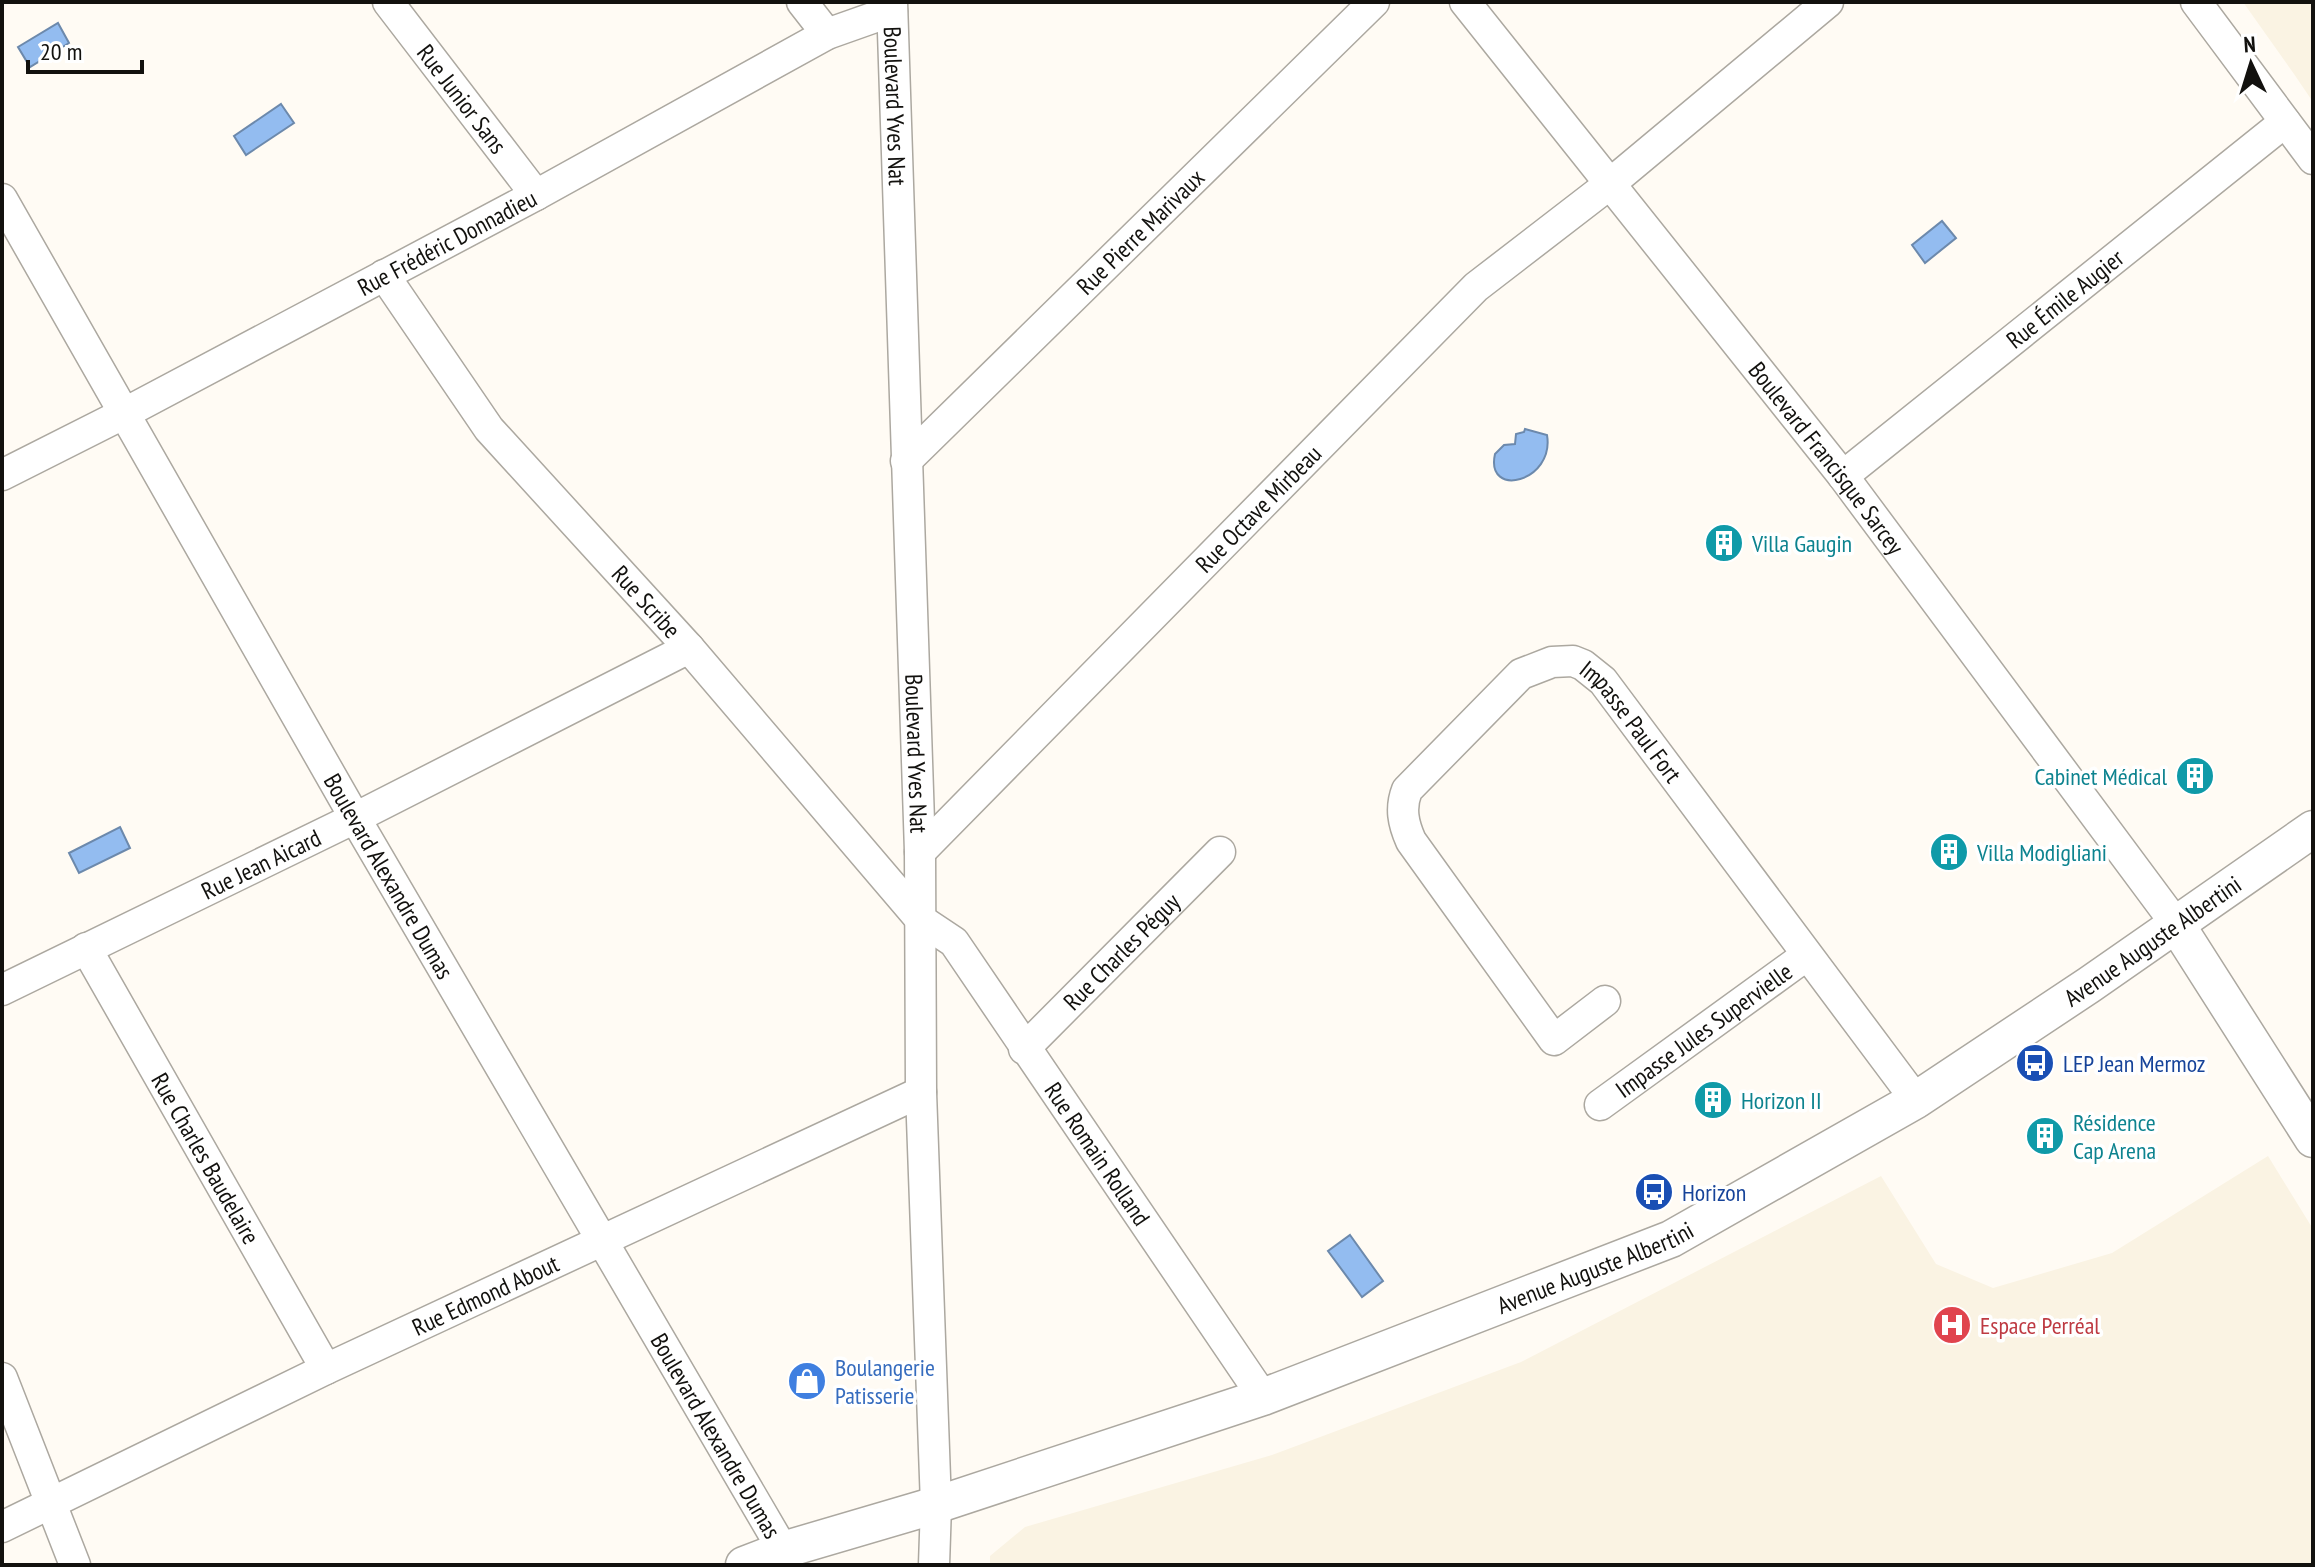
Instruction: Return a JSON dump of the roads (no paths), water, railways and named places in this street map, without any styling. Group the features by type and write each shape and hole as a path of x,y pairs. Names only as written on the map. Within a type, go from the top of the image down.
{"street":[{"name":"Rue Junior Sans","path":"388,2 536,195"},
{"path":"802,2 827,34"},
{"name":"Rue Pierre Marivaux","path":"906,461 1374,2"},
{"name":"Boulevard Francisque Sarcey","path":"1465,2 1843,476 2176,924"},
{"name":"Rue Octave Mirbeau","path":"920,852 1476,287 1611,183 1828,2"},
{"path":"2196,2 2313,159"},
{"name":"Rue Frédéric Donnadieu","path":"2,475 536,195 827,34 892,6"},
{"name":"Boulevard Yves Nat","path":"892,6 920,852 921,1092 936,1505 934,1565"},
{"name":"Rue Émile Augier","path":"1843,476 2285,122"},
{"name":"Boulevard Alexandre Dumas","path":"2,199 355,818 783,1550"},
{"name":"Rue Scribe","path":"384,275 489,429 689,648 921,920"},
{"name":"Rue Jean Aicard","path":"2,990 355,818 689,648"},
{"name":"Impasse Paul Fort","path":"1605,1001 1554,1040 1411,841 1402,815 1402,802 1407,790 1521,674 1552,662 1573,661 1603,681 1916,1100"},
{"name":"Avenue Auguste Albertini","path":"744,1565 1263,1397 1671,1239 1916,1100 2313,829"},
{"name":"Rue Charles Péguy","path":"1024,1049 1220,852"},
{"name":"Rue Romain Rolland","path":"921,920 954,942 1263,1397"},
{"path":"2176,924 2313,1139"},
{"name":"Rue Charles Baudelaire","path":"86,948 326,1369"},
{"name":"Impasse Jules Supervielle","path":"1600,1105 1807,955"},
{"name":"Rue Edmond About","path":"2,1527 326,1369 921,1092"},
{"path":"2,1378 75,1565"}],"water":[{"path":"58,23 69,43 30,67 18,47"},
{"path":"281,104 294,123 246,155 234,136"},
{"path":"1942,221 1956,238 1925,263 1912,245"},
{"path":"1525,429 1547,435 1547,451 1541,464 1520,479 1500,477 1495,468 1495,454 1504,445 1515,444 1516,434"},
{"path":"120,827 130,848 79,873 69,853"},
{"path":"1350,1235 1383,1281 1362,1297 1328,1251"}],"place":[{"name":"Villa Gaugin","path":"1724,543"},
{"name":"Cabinet Médical","path":"2195,776"},
{"name":"Villa Modigliani","path":"1949,852"},
{"name":"LEP Jean Mermoz","path":"2035,1063"},
{"name":"Horizon II","path":"1713,1100"},
{"name":"Résidence Cap Arena","path":"2045,1136"},
{"name":"Horizon","path":"1654,1192"},
{"name":"Espace Perréal","path":"1952,1325"},
{"name":"Boulangerie Patisserie","path":"807,1381"}]}
